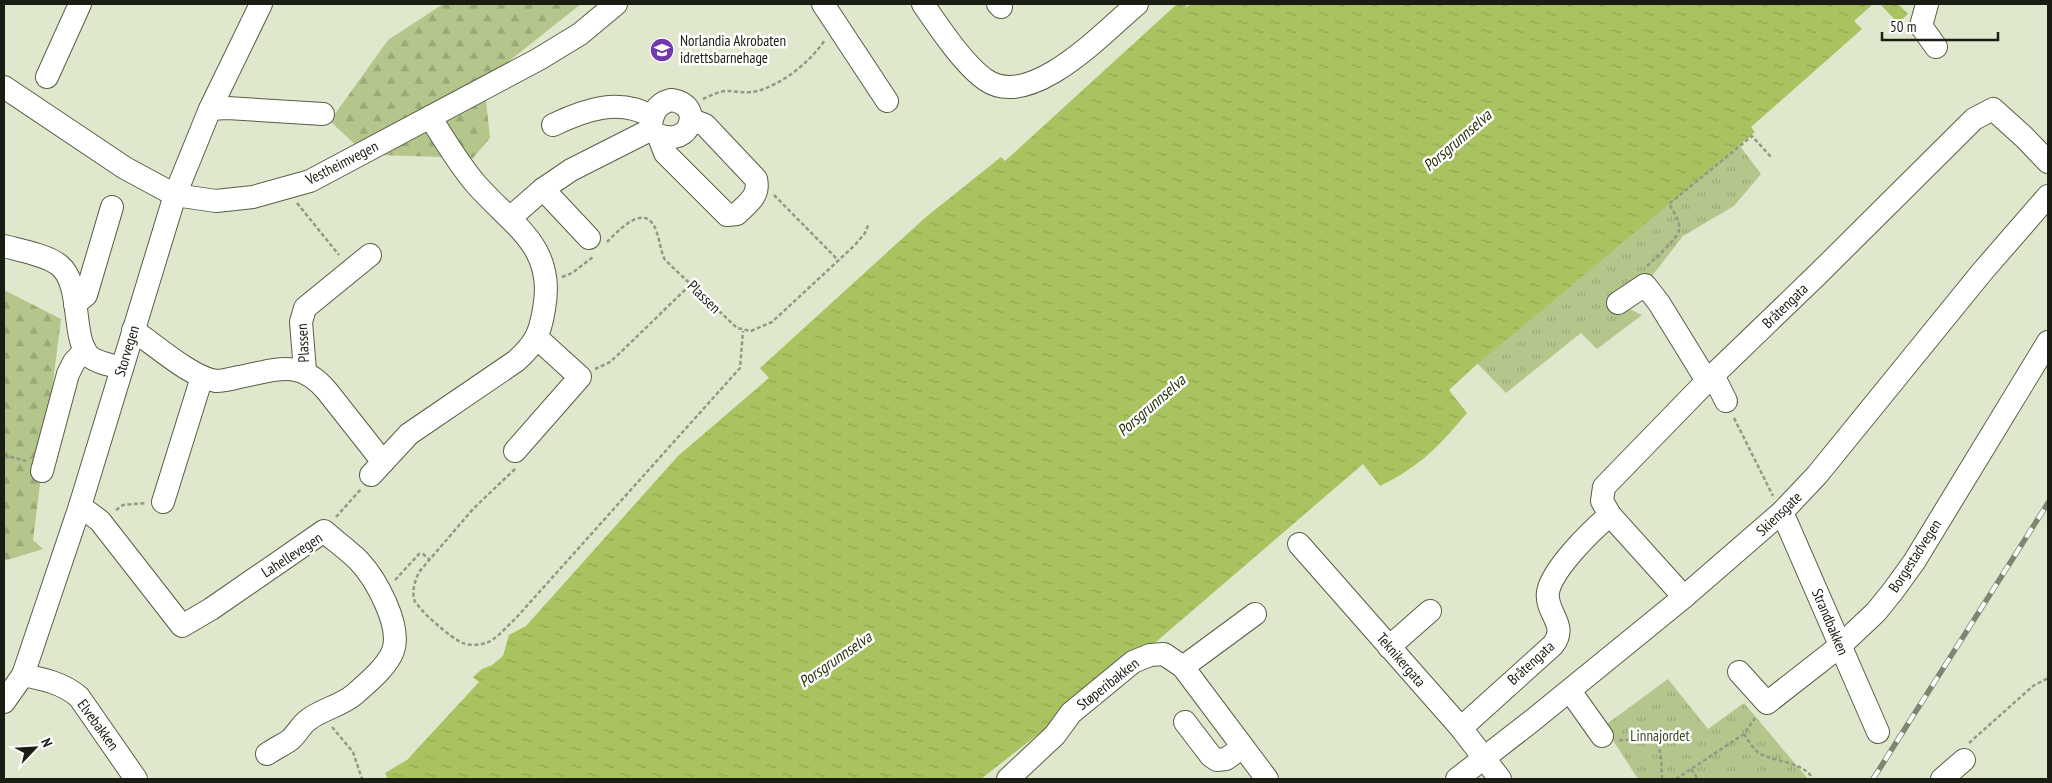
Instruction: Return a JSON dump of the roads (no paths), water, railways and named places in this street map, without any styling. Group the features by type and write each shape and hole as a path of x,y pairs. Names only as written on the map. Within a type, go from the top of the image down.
{"street":[{"path":"47,77 80,4"},
{"name":"Storvegen","path":"4,702 22,675 80,506 175,195 210,109 261,4"},
{"name":"Vestheimvegen","path":"4,87 125,168 175,195 216,201 253,197 310,181 539,59 580,34 616,4"},
{"path":"823,4 887,101"},
{"path":"922,4 968,63 987,81 1006,88 1023,86 1054,72 1069,62 1137,4"},
{"path":"1927,4 1924,8 1921,26 1936,47"},
{"path":"552,125 585,112 611,107 624,106 640,110 654,128 665,153 728,216 737,214 757,193 756,179 705,125 689,113 678,101 671,100 659,105 654,128"},
{"path":"210,109 226,108 323,114"},
{"name":"Bråtengata","path":"1684,597 1610,515 1602,501 1604,487 1710,378 1817,276 1974,119 1992,109 2024,137 2048,162"},
{"path":"654,128 671,138 682,135 689,128 689,113"},
{"path":"430,117 476,184 510,218 540,257 545,270 547,292 537,338 580,377 516,459"},
{"path":"510,218 543,189 586,162 654,128"},
{"path":"543,189 597,245"},
{"name":"Skiensgate","path":"1457,779 1684,597 1782,512 1817,475 1982,272 2048,196"},
{"path":"75,304 86,295 112,207"},
{"path":"4,246 30,253 58,264 65,271 72,286 85,350 94,359 122,368"},
{"name":"Plassen","path":"305,371 301,322 303,312 308,305 370,255"},
{"path":"1618,304 1645,285 1660,303 1726,401"},
{"name":"Plassen","path":"133,330 202,377 216,381 274,370 305,371 327,390 377,469 409,434 516,361 530,348 537,338"},
{"name":"Borgestadvegen","path":"1738,672 1767,703 1840,646 1876,612 1914,562 2048,342"},
{"path":"42,471 68,374 74,362 85,350"},
{"path":"162,502 202,377"},
{"name":"Lahellevegen","path":"80,506 100,521 182,626 211,609 324,531 359,562 371,578 393,621 395,640 393,652 383,666 354,694 338,705 306,721 290,740 267,754"},
{"name":"Strandbakken","path":"1782,512 1878,732"},
{"name":"Bråtengata","path":"1461,728 1560,638 1559,628 1548,599 1548,590 1561,566 1596,526 1610,515"},
{"name":"Teknikergata","path":"1299,544 1461,728 1500,779"},
{"path":"1389,647 1430,611"},
{"path":"1183,667 1255,614"},
{"name":"Støperibakken","path":"1008,779 1055,735 1072,712 1133,662 1150,654 1164,654 1183,667 1267,779"},
{"name":"Elvebakken","path":"22,675 69,688 79,698 136,779"},
{"path":"1570,690 1602,736"},
{"path":"1185,722 1211,756 1217,760 1226,759 1243,747"},
{"path":"1942,779 1963,754"}],"water":[{"name":"Porsgrunnselva","path":"1177,4 1187,4 1185,8 1191,4 1873,4 1854,21 1862,29 1751,127 1755,132 1476,365 1449,390 1467,413 1447,436 1418,463 1380,486 1363,464 1157,641 981,779 388,779 385,773 407,760 479,682 473,677 503,656 509,635 526,626 678,456 769,378 760,368 926,217 1001,157 1005,161"},
{"path":"1880,4 1898,4 1908,14 1898,23"}],"railway":[{"path":"1873,779 2048,503"}],"place":[{"name":"Norlandia Akrobaten idrettsbarnehage","path":"662,50"}],"park label":[{"name":"Linnajordet","path":"1660,736"}]}
